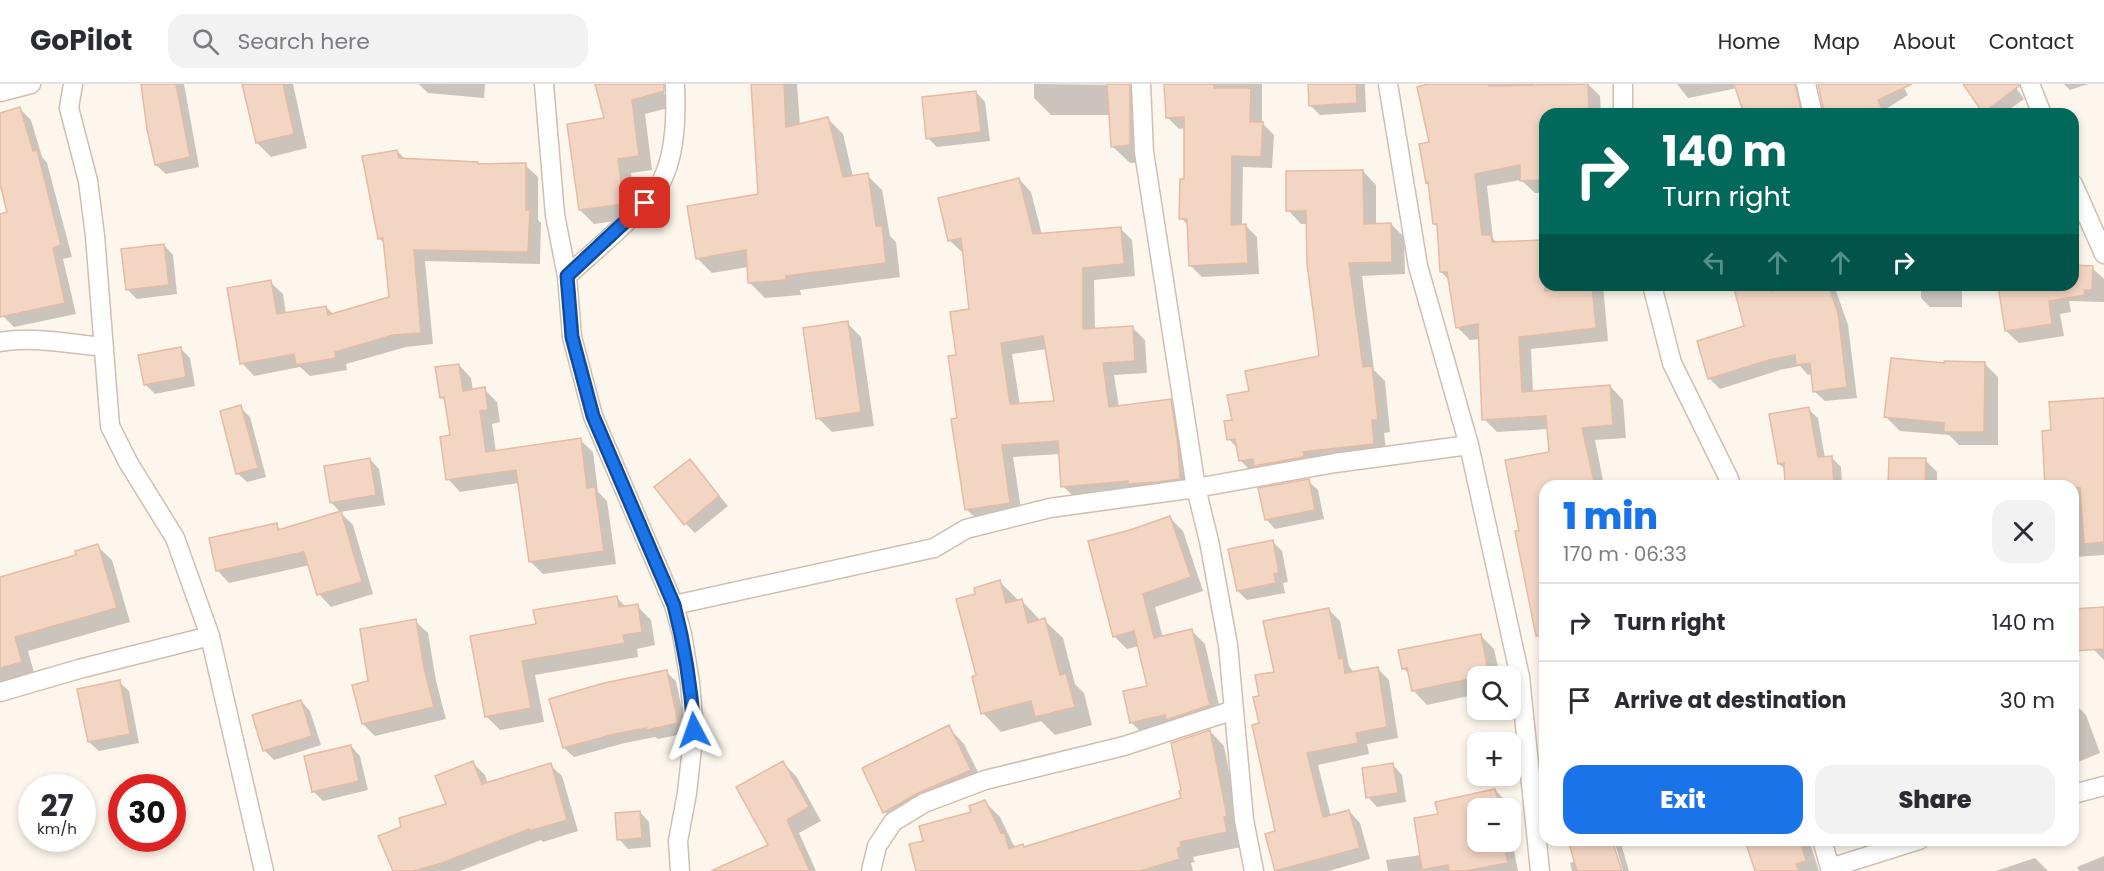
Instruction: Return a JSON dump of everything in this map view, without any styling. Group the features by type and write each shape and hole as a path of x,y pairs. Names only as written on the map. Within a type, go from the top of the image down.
{"street":[{"path":"0,92 31,84"},
{"path":"73,84 69,108 88,181 110,426 128,462 175,538 210,636 264,871"},
{"path":"544,84 555,215 567,276 572,337 593,416 674,605 682,634 690,683 694,730 687,792 678,842 680,871"},
{"path":"567,276 645,203 664,178 672,150 675,84"},
{"path":"1141,84 1144,152 1196,488 1209,541 1228,645 1244,820 1254,871"},
{"path":"1388,84 1418,266 1469,446 1520,678 1540,871"},
{"path":"1623,84 1623,108"},
{"path":"1806,84 1812,108"},
{"path":"2030,84 2040,108"},
{"path":"2079,198 2104,254"},
{"path":"1654,291 1672,363 1729,480"},
{"path":"0,342 11,340 53,342 104,347"},
{"path":"674,605 934,548 966,529 1050,508 1196,488 1335,463 1469,446"},
{"path":"0,692 79,669 210,636"},
{"path":"871,871 877,846 893,822 924,803 985,780 1124,746 1234,710"},
{"path":"2079,792 2104,786"},
{"path":"1824,846 1830,869 1901,846"}],"building":[{"path":"141,84 176,84 190,157 155,165"},
{"path":"242,84 283,84 294,134 256,143"},
{"path":"595,84 664,84 664,91 632,100 639,156 618,159 624,204 579,210 567,124 604,118"},
{"path":"751,84 784,84 786,127 828,117 843,177 868,173 876,226 882,226 886,263 786,276 786,280 748,283 746,250 696,259 687,206 758,194"},
{"path":"1107,84 1130,84 1130,145 1111,147"},
{"path":"1164,84 1214,84 1214,88 1251,88 1250,122 1263,122 1261,157 1232,156 1231,225 1246,224 1248,263 1189,266 1187,219 1179,219 1180,179 1184,179 1184,117 1166,118"},
{"path":"1308,84 1356,84 1357,103 1309,106"},
{"path":"1428,84 1488,84 1489,86 1588,84 1589,108 1539,108 1539,180 1520,181 1520,165 1475,174 1482,235 1491,235 1492,242 1539,240 1539,291 1592,291 1596,328 1519,337 1522,392 1610,385 1613,425 1582,428 1594,480 1539,480 1539,636 1536,636 1515,531 1519,531 1505,460 1549,452 1546,416 1482,420 1478,324 1456,328 1447,272 1440,272 1437,224 1433,224 1428,182 1426,183 1419,144 1429,142 1417,87"},
{"path":"1734,84 1795,84 1801,108 1742,108"},
{"path":"1818,84 1912,84 1878,100 1882,108 1823,107"},
{"path":"1963,84 2019,84 1990,108 1980,108"},
{"path":"976,91 981,132 926,139 922,97"},
{"path":"20,107 33,151 37,150 61,245 53,248 65,303 0,317 0,214 7,212 0,184 0,113"},
{"path":"397,150 399,158 478,162 478,164 526,163 526,210 530,210 528,252 414,250 421,333 393,335 335,352 336,358 296,365 294,354 240,364 227,288 271,280 277,314 326,306 328,315 389,297 383,238 378,239 362,156"},
{"path":"1363,170 1364,224 1391,223 1392,262 1349,263 1363,367 1372,366 1378,420 1372,420 1374,444 1303,452 1304,457 1254,466 1253,459 1239,461 1235,439 1227,440 1224,421 1232,420 1227,395 1249,391 1245,371 1319,356 1307,264 1306,211 1286,211 1286,171"},
{"path":"1019,178 1033,234 1121,227 1124,264 1083,268 1083,329 1133,326 1135,361 1103,363 1109,407 1171,399 1180,479 1061,487 1058,441 1002,445 1010,503 965,510 951,419 957,418 948,356 956,355 950,312 969,309 961,238 948,241 938,198","holes":["1043,336 1054,401 1010,404 1001,343"]},
{"path":"164,244 169,285 126,290 121,249"},
{"path":"2079,265 2093,266 2092,290 2084,290 2085,295 2049,301 2052,324 2005,331 1999,291 2079,291"},
{"path":"1735,291 1830,291 1838,313 1847,387 1813,392 1810,363 1796,365 1795,355 1769,360 1708,379 1697,341 1744,326"},
{"path":"848,321 861,412 816,419 803,328"},
{"path":"181,347 186,377 144,385 138,355"},
{"path":"1891,358 1944,363 1944,361 1985,362 1984,432 1944,432 1944,423 1884,417"},
{"path":"459,364 463,391 485,387 488,410 480,411 486,452 581,438 587,488 595,487 604,551 529,562 516,470 446,480 440,437 450,435 444,397 440,398 435,367"},
{"path":"2104,398 2104,542 2084,544 2079,480 2045,480 2042,431 2051,430 2049,402"},
{"path":"241,405 258,468 236,474 220,411"},
{"path":"1809,407 1818,457 1832,456 1834,480 1785,480 1784,463 1778,464 1769,414"},
{"path":"370,458 376,495 330,503 324,466"},
{"path":"1889,458 1926,458 1925,480 1888,480"},
{"path":"690,459 719,496 684,525 654,487"},
{"path":"1309,479 1315,510 1265,520 1258,488"},
{"path":"341,511 362,582 317,595 304,552 216,571 209,538 277,523 278,530"},
{"path":"1170,516 1191,577 1143,594 1154,638 1192,629 1210,705 1166,720 1165,715 1130,723 1123,691 1147,686 1134,631 1113,637 1088,541"},
{"path":"1273,540 1279,573 1274,574 1276,583 1237,591 1228,549"},
{"path":"98,544 117,608 15,637 22,662 0,668 0,577 76,555 75,551"},
{"path":"1000,580 1006,603 1022,599 1028,623 1045,618 1060,675 1066,673 1075,707 1035,717 1031,701 981,714 972,677 976,675 956,599 975,594 974,588"},
{"path":"617,596 619,607 638,604 642,632 623,635 625,643 522,661 531,708 485,717 470,636 536,624 533,610"},
{"path":"2104,607 2104,649 2079,651 2079,609"},
{"path":"1329,608 1339,659 1343,658 1345,673 1378,667 1387,727 1356,733 1358,743 1307,753 1323,817 1349,810 1360,848 1275,871 1265,834 1275,831 1252,725 1259,723 1253,697 1259,696 1255,675 1274,672 1263,621"},
{"path":"416,619 424,668 434,707 362,724 352,685 368,681 360,629"},
{"path":"1481,634 1487,666 1467,666 1467,680 1412,691 1407,668 1402,669 1398,650"},
{"path":"667,670 678,723 615,734 563,748 549,699 604,683"},
{"path":"120,680 130,734 88,742 77,689"},
{"path":"301,700 312,736 263,751 252,715"},
{"path":"949,725 971,770 918,793 883,813 862,768"},
{"path":"1210,730 1227,816 1224,817 1227,832 1180,842 1181,847 1177,848 1180,859 1140,871 916,871 909,844 923,841 919,826 971,812 969,806 985,800 1001,833 1004,832 1009,849 1023,844 1024,847 1181,798 1171,743"},
{"path":"351,745 359,781 312,792 304,756"},
{"path":"473,761 482,784 551,763 567,820 530,831 529,829 442,863 414,871 393,871 378,836 401,827 399,818 446,804 435,776"},
{"path":"783,761 809,807 787,820 810,871 711,871 768,845 736,787"},
{"path":"1393,763 1398,793 1366,798 1362,768"},
{"path":"1495,789 1497,798 1467,798 1467,852 1506,852 1508,863 1465,871 1449,871 1448,865 1422,870 1414,818 1438,814 1435,802"},
{"path":"640,811 642,838 617,840 615,813"},
{"path":"1570,846 1614,846 1622,871 1577,871"},
{"path":"1747,846 1802,846 1806,861 1796,864 1799,871 1755,871"}],"route":[{"path":"645,203 567,276 572,337 593,416 627,490 674,605 682,634 690,683 694,730"}]}
